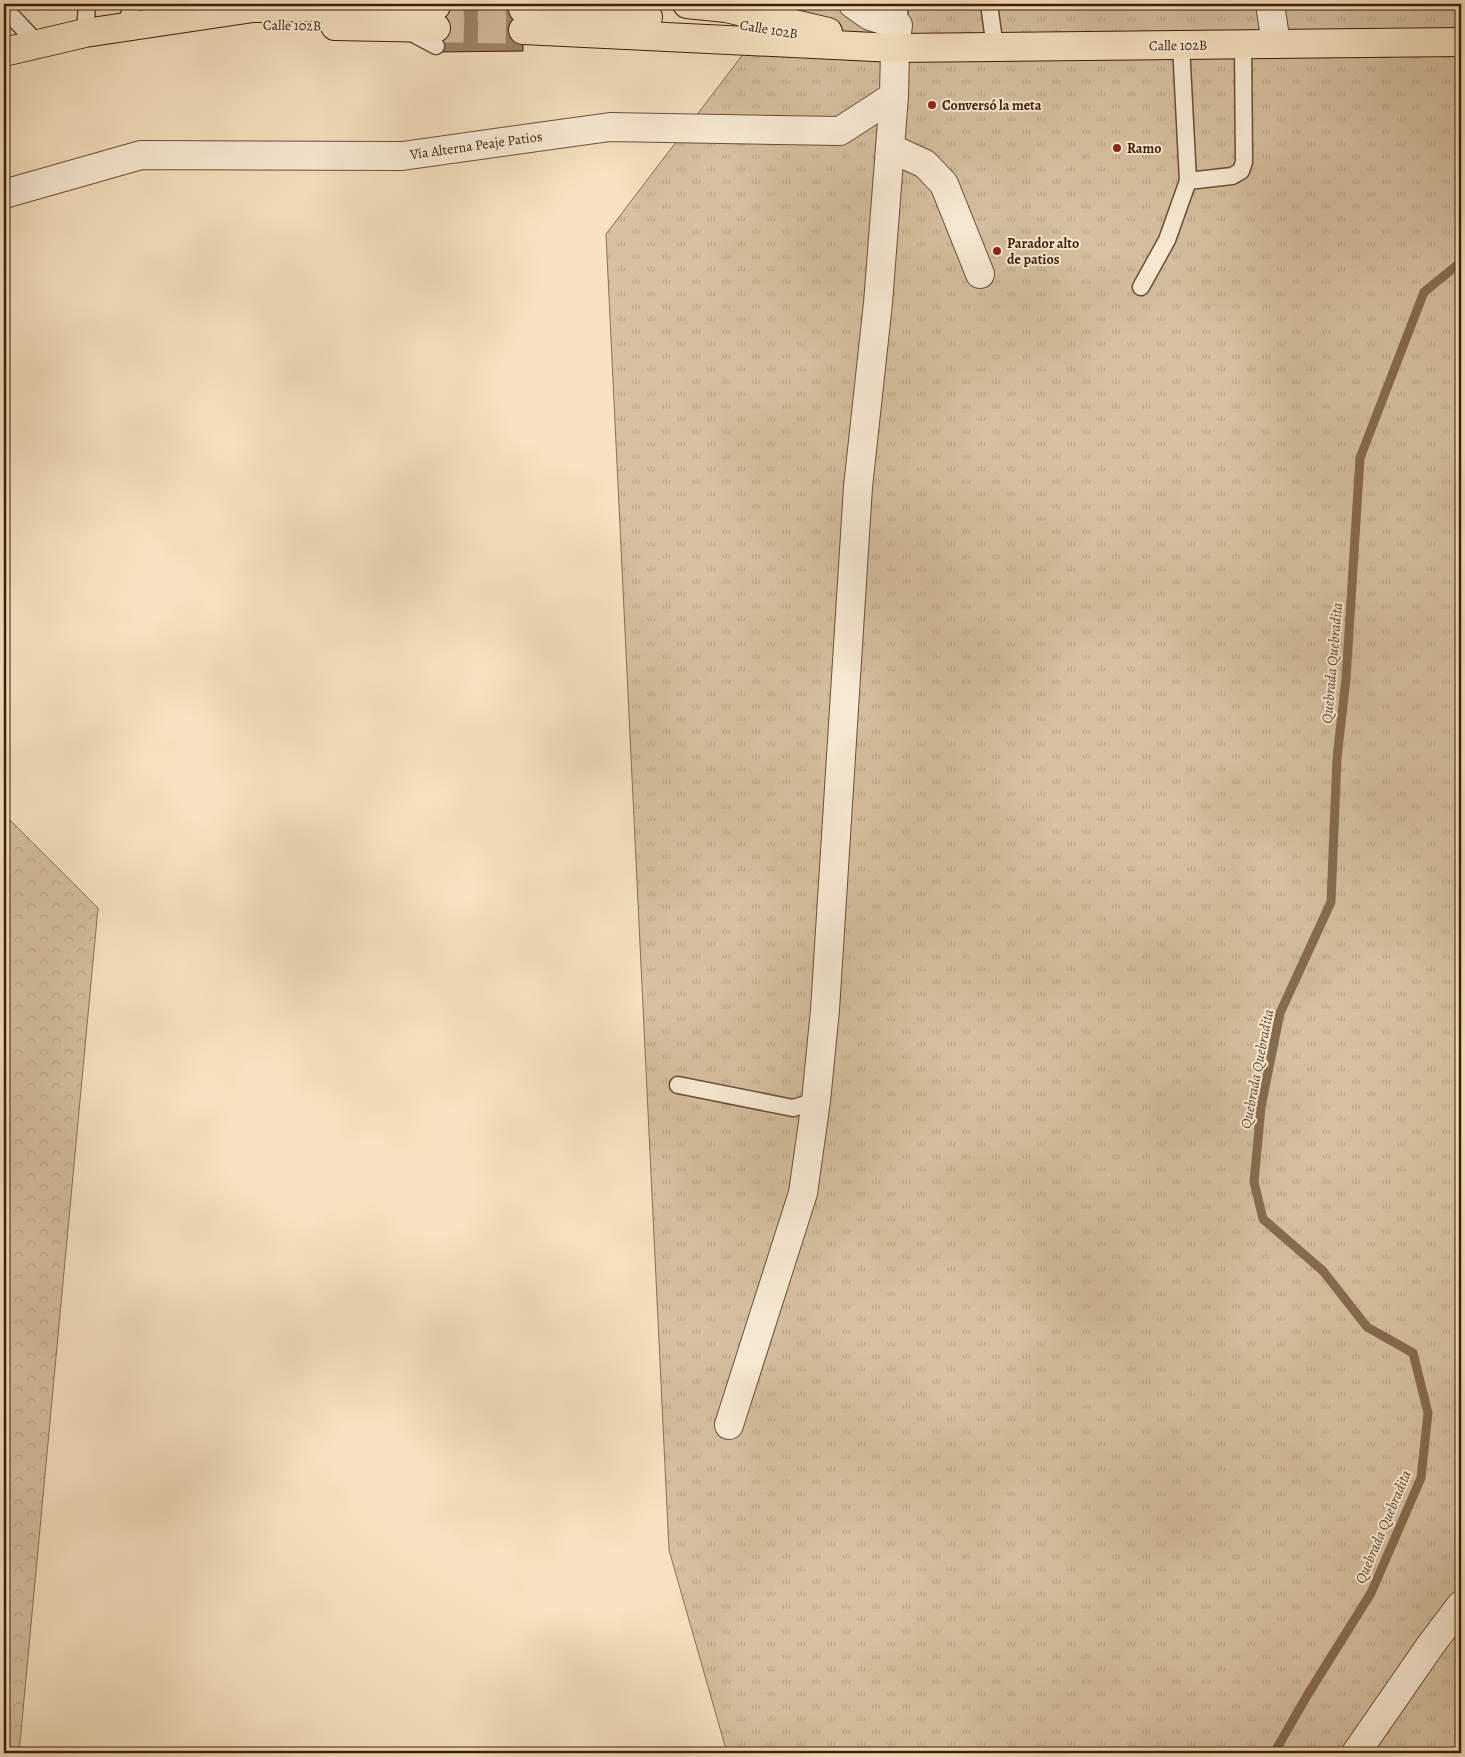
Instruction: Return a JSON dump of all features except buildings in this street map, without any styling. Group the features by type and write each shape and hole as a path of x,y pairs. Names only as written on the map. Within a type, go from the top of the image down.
{"main road":[{"path":"4,52 85,33 186,4"},
{"path":"135,18 210,4"},
{"name":"Calle 102B","path":"687,4 898,25"},
{"name":"Calle 102B","path":"762,4 898,25 994,48 1461,42"},
{"name":"Calle 102B","path":"253,8 436,27 400,27 135,18 253,8"},
{"name":"Calle 102B","path":"529,28 898,25"}],"street":[{"path":"729,1425 803,1193 816,1101 825,1010 858,487 878,303 898,25 870,16 853,4"},
{"path":"1270,4 1276,44"},
{"name":"Vía Alterna Peaje Patios","path":"4,194 142,155 402,156 610,126 840,131 894,96"},
{"path":"890,148 925,164 944,184 980,274"},
{"path":"1356,1753 1430,1646 1461,1605"},
{"path":"1430,1646 1461,1641"}],"lane":[{"path":"85,33 87,4"},
{"path":"989,4 994,48"},
{"path":"4,8 37,43"},
{"path":"1188,181 1232,176 1240,171 1244,162 1242,44"},
{"path":"1141,287 1167,240 1188,181 1181,45"},
{"path":"678,1085 793,1108 816,1101"}],"green space":[{"path":"757,4 1461,4 1461,1753 727,1753 669,1550 606,234 750,45"},
{"path":"4,814 98,908 19,1753 4,1753"}],"waterway":[{"name":"Quebrada Quebradita","path":"1274,1753 1308,1694 1371,1593 1421,1478 1428,1413 1413,1353 1367,1327 1323,1271 1263,1219 1254,1182 1261,1107 1280,1013 1331,902 1337,758 1346,679 1360,458 1424,292 1461,262"}],"tunnel":[{"path":"793,4 894,47"},
{"path":"436,6 523,9"},
{"path":"436,28 523,30"}],"place":[{"name":"Conversó la meta","path":"932,105"},
{"name":"Ramo","path":"1117,148"},
{"name":"Parador alto de patios","path":"997,251"}]}
